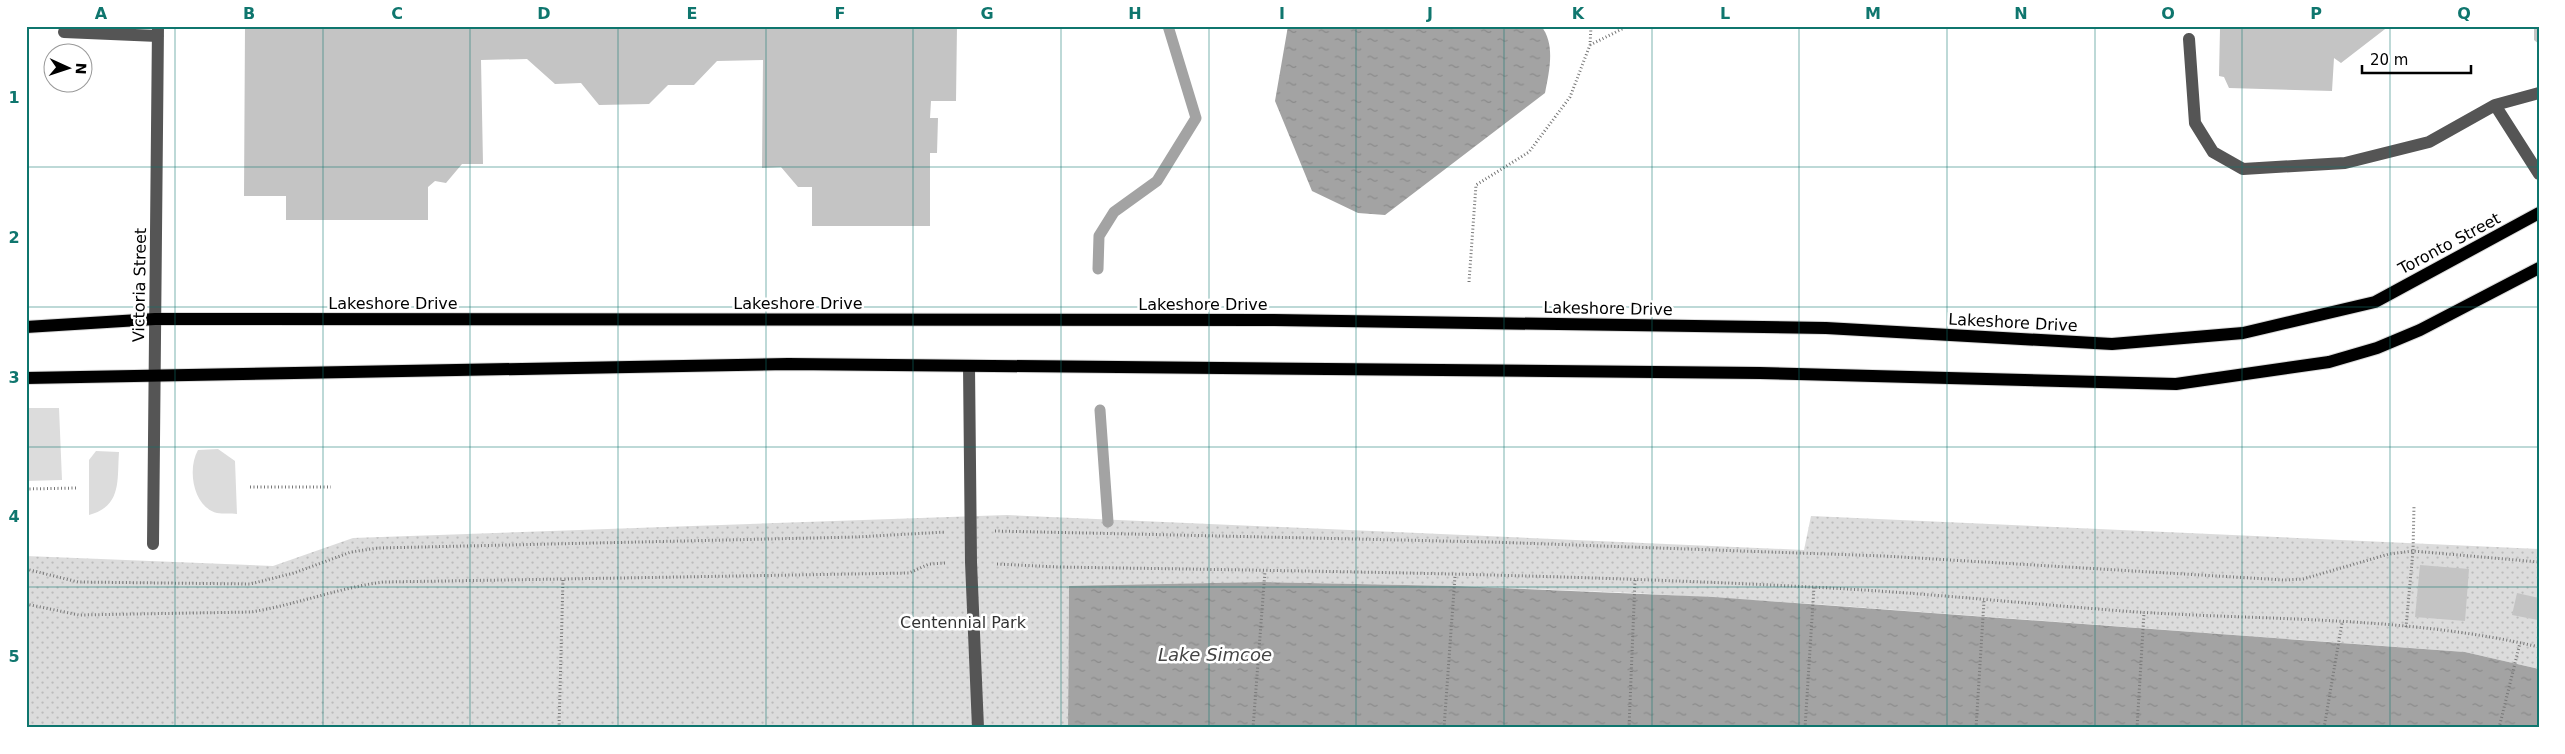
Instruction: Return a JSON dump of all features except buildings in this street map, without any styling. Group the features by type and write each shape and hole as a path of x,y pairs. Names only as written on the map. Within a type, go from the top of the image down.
{"main road":[{"name":"Toronto Street","path":"2375,302 2539,213"},
{"path":"26,378 788,364 1760,373 2176,384 2329,362 2377,348 2420,330 2539,268"},
{"name":"Lakeshore Drive","path":"26,327 155,320 1274,320 1826,328 2112,344 2243,333 2375,302"}],"street":[{"path":"64,32 158,31"},
{"name":"Victoria Street","path":"153,544 158,31"},
{"path":"2189,39 2195,123 2213,152 2243,169 2345,162 2429,142 2495,105 2539,92"},
{"path":"2495,105 2539,174"},
{"path":"969,366 971,562 978,728"}],"path":[{"path":"1469,282 1476,185 1529,152 1570,97 1590,45 1591,26"},
{"path":"1590,45 1628,26"},
{"path":"250,487 331,487"},
{"path":"26,489 77,488"},
{"path":"2406,627 2413,550 2414,506"},
{"path":"26,569 78,582 250,584 294,573 352,552 378,548 856,537 971,531 1490,542 1874,556 2284,580 2303,579 2389,554 2413,550 2539,562"},
{"path":"26,604 79,615 251,612 277,608 359,585 383,582 909,573 930,564 971,562 1058,568 1265,570 1814,587 2144,613 2406,627 2462,632 2539,647"},
{"path":"1253,728 1265,570"},
{"path":"1444,728 1455,576"},
{"path":"559,728 563,579"},
{"path":"1628,728 1635,580"},
{"path":"1804,728 1814,587"},
{"path":"1976,728 1984,601"},
{"path":"2137,728 2144,613"},
{"path":"2324,728 2342,623"},
{"path":"2499,728 2520,643"}],"green space":[{"path":"26,408 59,408 62,480 26,481"},
{"path":"218,449 235,461 237,514 217,513 209,509 202,503 194,486 193,467 198,450"},
{"path":"96,451 119,452 117,482 116,491 107,505 100,511 89,515 89,460"},
{"name":"Centennial Park","path":"1007,515 1804,550 1811,516 2539,549 2539,669 2465,652 1813,604 1634,593 1455,586 1264,582 1069,587 1068,728 26,728 26,556 273,566 353,538"}],"water":[{"path":"1288,26 1541,26 1549,41 1550,50 1545,93 1385,215 1358,213 1312,191 1275,101"},
{"name":"Lake Simcoe","path":"1264,582 1455,586 1713,597 2465,652 2539,669 2539,728 1068,728 1069,586"}],"waterway":[{"path":"1098,269 1099,236 1114,212 1157,181 1196,118 1168,26"},
{"path":"1100,410 1108,522"}]}
